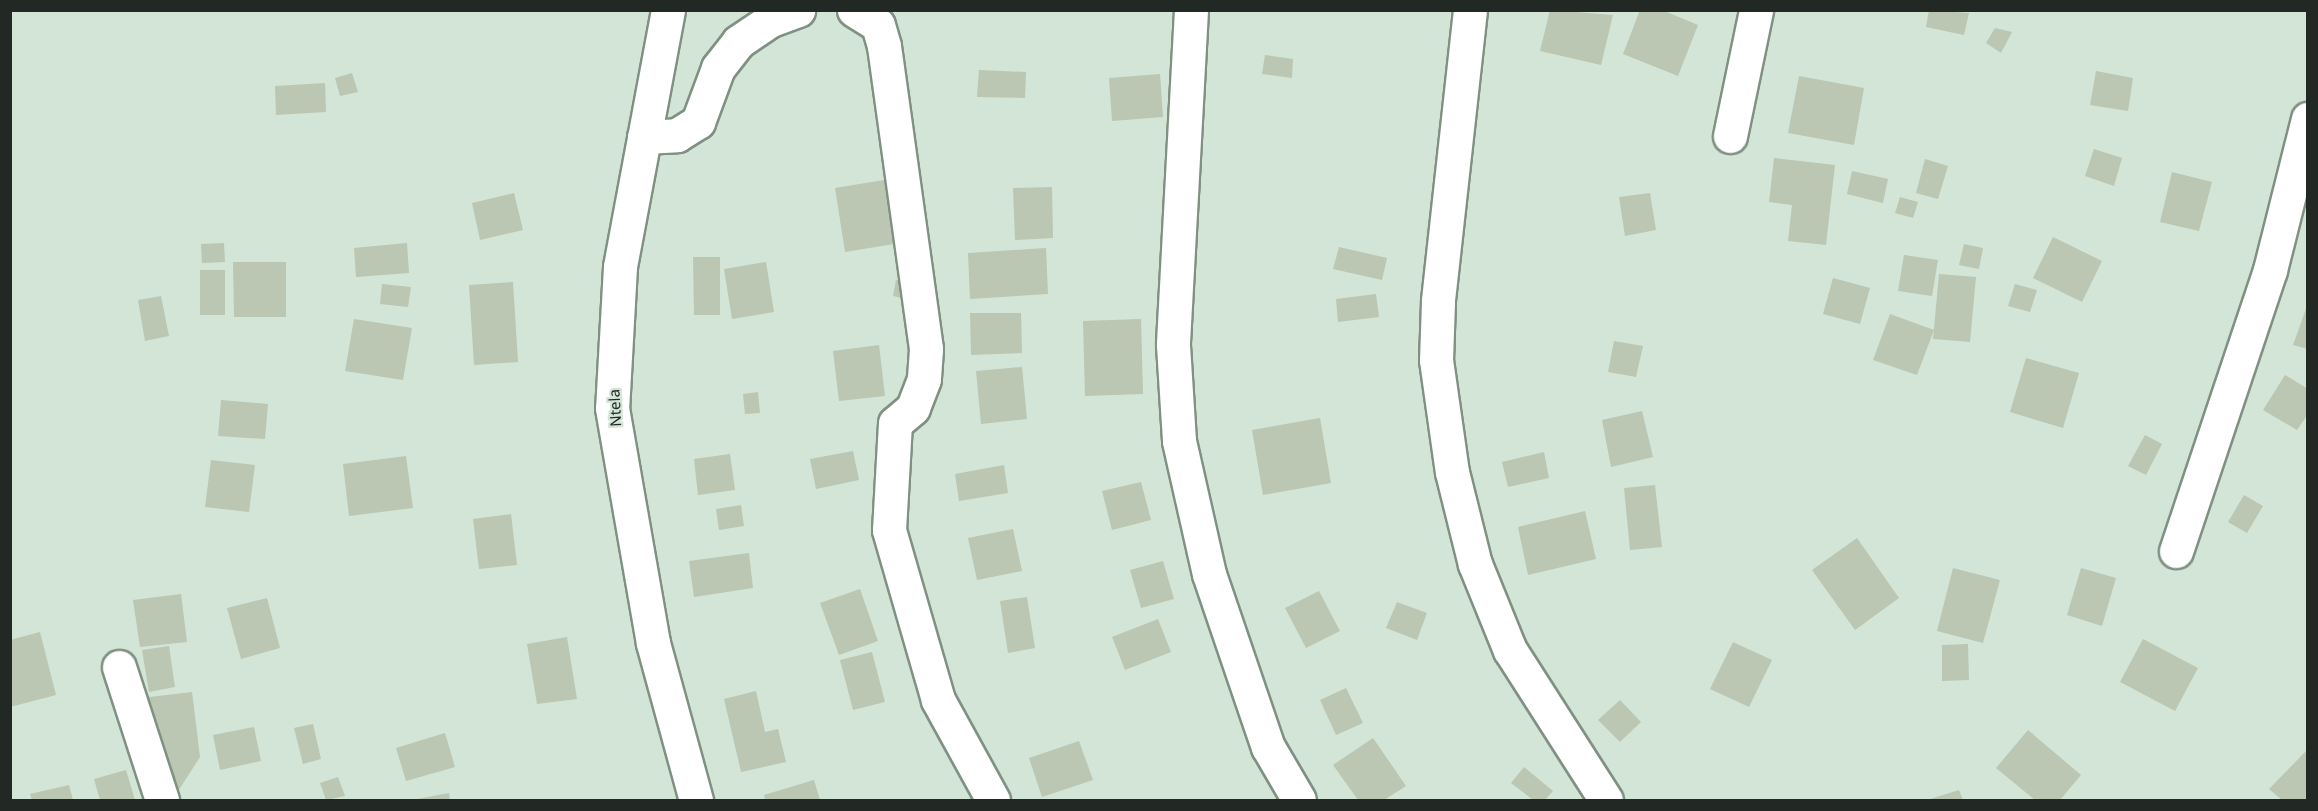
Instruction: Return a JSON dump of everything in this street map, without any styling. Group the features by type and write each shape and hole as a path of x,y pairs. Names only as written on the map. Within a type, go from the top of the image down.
{"street":[{"name":"Ntela","path":"668,10 621,267 612,408 653,643 696,801"},
{"path":"644,138 676,135 698,122 718,68 738,42 771,20 798,10"},
{"path":"854,10 878,25 884,46 926,349 924,379 913,408 895,423 890,530 938,700 993,801"},
{"path":"1191,10 1173,345 1179,441 1209,574 1268,747 1299,801"},
{"path":"1470,10 1438,300 1436,360 1452,472 1475,564 1510,650 1606,801"},
{"path":"1730,136 1756,10"},
{"path":"2176,551 2270,270 2307,119"},
{"path":"119,667 162,801"}],"building":[{"path":"1550,10 1613,15 1601,65 1540,51"},
{"path":"1640,10 1662,10 1698,25 1678,76 1623,54"},
{"path":"1929,10 1969,13 1964,35 1926,27"},
{"path":"1995,28 2012,32 2001,53 1986,43"},
{"path":"1265,55 1293,59 1292,78 1262,74"},
{"path":"979,70 1026,72 1025,98 977,97"},
{"path":"2096,71 2133,78 2128,111 2090,105"},
{"path":"352,73 358,92 340,96 335,78"},
{"path":"1160,74 1163,117 1112,121 1109,78"},
{"path":"1799,76 1864,88 1854,145 1788,133"},
{"path":"325,83 326,112 276,115 275,86"},
{"path":"2094,149 2122,158 2114,186 2085,176"},
{"path":"1774,158 1835,165 1826,245 1788,241 1792,205 1769,202"},
{"path":"1925,159 1948,166 1938,199 1916,193"},
{"path":"1852,171 1888,179 1883,203 1847,194"},
{"path":"2172,172 2212,182 2199,231 2160,222"},
{"path":"896,178 906,242 845,252 835,188"},
{"path":"1052,187 1053,238 1015,240 1013,188"},
{"path":"514,193 523,230 480,240 472,203"},
{"path":"1650,193 1656,230 1625,236 1619,197"},
{"path":"1900,197 1918,202 1913,218 1895,213"},
{"path":"2053,237 2102,261 2082,302 2033,278"},
{"path":"224,243 225,262 202,263 201,244"},
{"path":"407,243 409,273 356,277 354,248"},
{"path":"1964,244 1983,248 1979,269 1959,265"},
{"path":"1339,247 1387,258 1382,280 1333,269"},
{"path":"1046,248 1048,294 970,299 968,253"},
{"path":"1904,255 1938,260 1932,296 1898,291"},
{"path":"693,257 720,257 720,315 694,315"},
{"path":"233,262 286,262 286,317 234,317"},
{"path":"766,262 774,312 732,319 724,269"},
{"path":"200,270 225,270 225,315 200,315"},
{"path":"1939,274 1976,277 1970,342 1933,339"},
{"path":"1833,278 1870,288 1860,324 1823,314"},
{"path":"896,280 916,283 912,300 893,296"},
{"path":"513,282 518,362 474,365 469,285"},
{"path":"382,284 411,287 408,307 380,304"},
{"path":"2015,284 2037,290 2030,312 2008,306"},
{"path":"1376,294 1379,317 1338,322 1336,299"},
{"path":"161,296 169,336 145,341 138,300"},
{"path":"2308,303 2308,349 2293,345"},
{"path":"970,313 1021,313 1022,353 971,355"},
{"path":"1890,314 1934,330 1917,375 1873,360"},
{"path":"354,319 412,328 403,380 345,371"},
{"path":"1141,319 1143,394 1085,396 1083,321"},
{"path":"1614,341 1643,346 1636,377 1608,372"},
{"path":"879,345 885,396 839,401 833,351"},
{"path":"2026,358 2079,373 2063,428 2010,412"},
{"path":"1022,367 1027,419 981,424 976,371"},
{"path":"2285,375 2308,389 2308,414 2297,430 2263,410"},
{"path":"758,392 760,413 745,414 743,394"},
{"path":"221,400 268,404 265,439 218,436"},
{"path":"1642,411 1653,457 1611,467 1602,420"},
{"path":"1320,418 1331,483 1263,495 1252,430"},
{"path":"2145,435 2162,444 2146,475 2128,466"},
{"path":"853,451 859,480 816,489 810,459"},
{"path":"1544,452 1549,478 1508,487 1502,462"},
{"path":"730,454 735,490 698,495 694,459"},
{"path":"406,456 413,508 349,516 343,464"},
{"path":"211,460 255,465 249,512 205,507"},
{"path":"1004,465 1008,493 959,501 955,474"},
{"path":"1141,482 1151,520 1112,530 1102,491"},
{"path":"1655,485 1662,547 1630,550 1624,488"},
{"path":"2244,495 2263,506 2247,533 2228,522"},
{"path":"741,505 744,526 719,530 716,509"},
{"path":"1585,511 1596,559 1528,575 1518,527"},
{"path":"511,514 517,565 479,569 473,519"},
{"path":"1013,529 1022,571 977,580 968,538"},
{"path":"1857,538 1899,598 1855,630 1812,570"},
{"path":"749,553 753,588 694,597 689,561"},
{"path":"1163,561 1174,599 1141,608 1130,570"},
{"path":"1953,568 2000,580 1983,643 1937,631"},
{"path":"2081,568 2116,578 2102,626 2067,615"},
{"path":"860,589 878,641 839,655 820,603"},
{"path":"1319,591 1340,631 1306,648 1285,608"},
{"path":"181,594 187,642 140,647 133,600"},
{"path":"1027,597 1035,648 1008,653 1000,601"},
{"path":"267,598 280,648 241,659 227,608"},
{"path":"1397,602 1427,613 1417,640 1386,628"},
{"path":"1158,619 1171,652 1125,670 1112,637"},
{"path":"40,632 56,695 10,707 10,640"},
{"path":"567,637 577,699 537,704 527,644"},
{"path":"2143,639 2198,668 2175,711 2120,682"},
{"path":"1733,642 1772,660 1749,707 1710,689"},
{"path":"1968,644 1969,680 1942,681 1942,645"},
{"path":"169,646 175,687 149,692 142,650"},
{"path":"872,652 885,702 853,710 840,660"},
{"path":"1346,688 1363,723 1336,735 1320,700"},
{"path":"756,691 765,732 778,729 786,762 741,772 724,699"},
{"path":"192,692 200,757 173,799 141,698"},
{"path":"1620,700 1641,722 1620,742 1598,720"},
{"path":"313,724 321,759 303,764 294,728"},
{"path":"254,727 261,761 220,770 213,735"},
{"path":"2028,730 2081,775 2060,800 2035,800 1996,768"},
{"path":"445,733 455,767 406,781 396,748"},
{"path":"1373,738 1406,786 1384,800 1358,800 1333,765"},
{"path":"1079,741 1093,780 1042,797 1029,758"},
{"path":"2308,749 2308,800 2282,800 2269,789"},
{"path":"1524,767 1553,791 1545,800 1533,800 1511,783"},
{"path":"126,770 135,800 100,800 94,779"},
{"path":"338,777 345,796 326,800 320,783"},
{"path":"814,780 820,800 765,800 764,795"},
{"path":"69,785 73,800 32,800 30,794"},
{"path":"1959,790 1963,800 1927,800"},
{"path":"449,793 450,800 417,800 417,799"}]}
